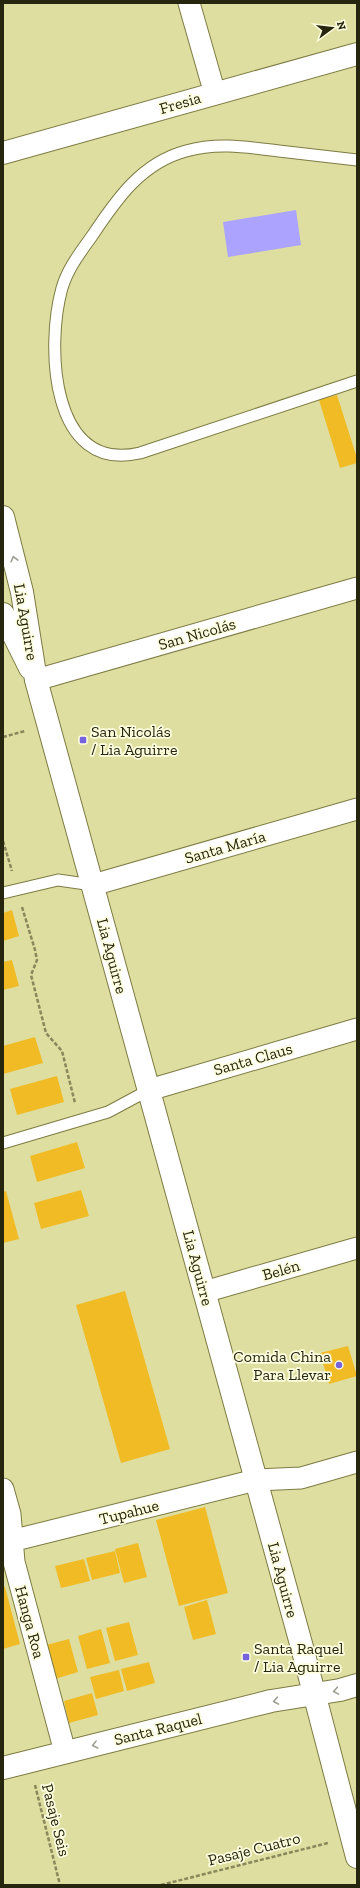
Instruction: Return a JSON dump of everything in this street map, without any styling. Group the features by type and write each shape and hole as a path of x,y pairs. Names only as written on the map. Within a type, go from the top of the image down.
{"main road":[{"name":"Fresia","path":"3,152 357,54"},
{"name":"Lia Aguirre","path":"3,517 22,592 36,680 256,1480 354,1847"},
{"name":"Lia Aguirre","path":"3,614 22,655 36,680"},
{"name":"Santa Raquel","path":"3,1768 271,1701 357,1685"}],"street":[{"path":"189,3 215,94"},
{"name":"San Nicolás","path":"36,680 357,588"},
{"name":"Santa María","path":"93,885 357,809"},
{"name":"Santa Claus","path":"149,1090 357,1029"},
{"name":"Belén","path":"204,1292 357,1248"},
{"name":"Tupahue","path":"8,1542 256,1480 301,1478 357,1462"},
{"name":"Hanga Roa","path":"3,1489 10,1514 8,1542 65,1752"}],"lane":[{"path":"357,160 229,145 206,146 185,151 148,169 121,194 70,267 58,307 54,332 54,357 57,383 62,402 74,429 90,446 114,456 127,456 140,453 357,382"},
{"path":"3,892 58,880 93,885"},
{"path":"3,1143 108,1112 149,1090"}],"path":[{"path":"3,841 35,950 37,960 31,975 44,1026 46,1033 62,1051 80,1120"},
{"name":"Pasaje Seis","path":"29,1761 60,1885"},
{"name":"Pasaje Cuatro","path":"161,1885 354,1847"}],"shaded area":[{"path":"296,210 301,245 228,257 223,222"}],"building":[{"path":"337,395 357,458 357,463 340,468 319,400"},
{"path":"12,910 19,936 3,941 3,913"},
{"path":"12,960 19,986 3,990 3,962"},
{"path":"35,1037 43,1063 3,1074 3,1046"},
{"path":"57,1076 64,1102 17,1115 10,1089"},
{"path":"77,1142 85,1168 37,1182 30,1156"},
{"path":"81,1190 89,1216 41,1229 34,1203"},
{"path":"6,1191 19,1239 3,1243 3,1192"},
{"path":"125,1291 170,1449 121,1463 76,1305"},
{"name":"Comida China Para Llevar","path":"348,1346 357,1376 329,1384 320,1353"},
{"path":"205,1507 228,1593 179,1606 156,1520"},
{"path":"138,1543 147,1577 124,1583 115,1549"},
{"path":"115,1551 120,1573 92,1580 86,1558"},
{"path":"84,1559 90,1581 61,1588 55,1566"},
{"path":"3,1587 5,1587 20,1644 3,1649"},
{"path":"207,1600 216,1634 193,1640 184,1607"},
{"path":"129,1622 138,1655 115,1661 106,1628"},
{"path":"101,1629 110,1663 87,1669 78,1636"},
{"path":"69,1639 78,1672 55,1679 46,1645"},
{"path":"149,1662 155,1683 127,1691 121,1669"},
{"path":"119,1670 124,1691 96,1699 90,1677"},
{"path":"92,1693 98,1715 69,1723 64,1701"}],"place":[{"name":"San Nicolás / Lia Aguirre","path":"83,740"},
{"name":"Comida China Para Llevar","path":"339,1365"},
{"name":"Santa Raquel / Lia Aguirre","path":"246,1657"}]}
